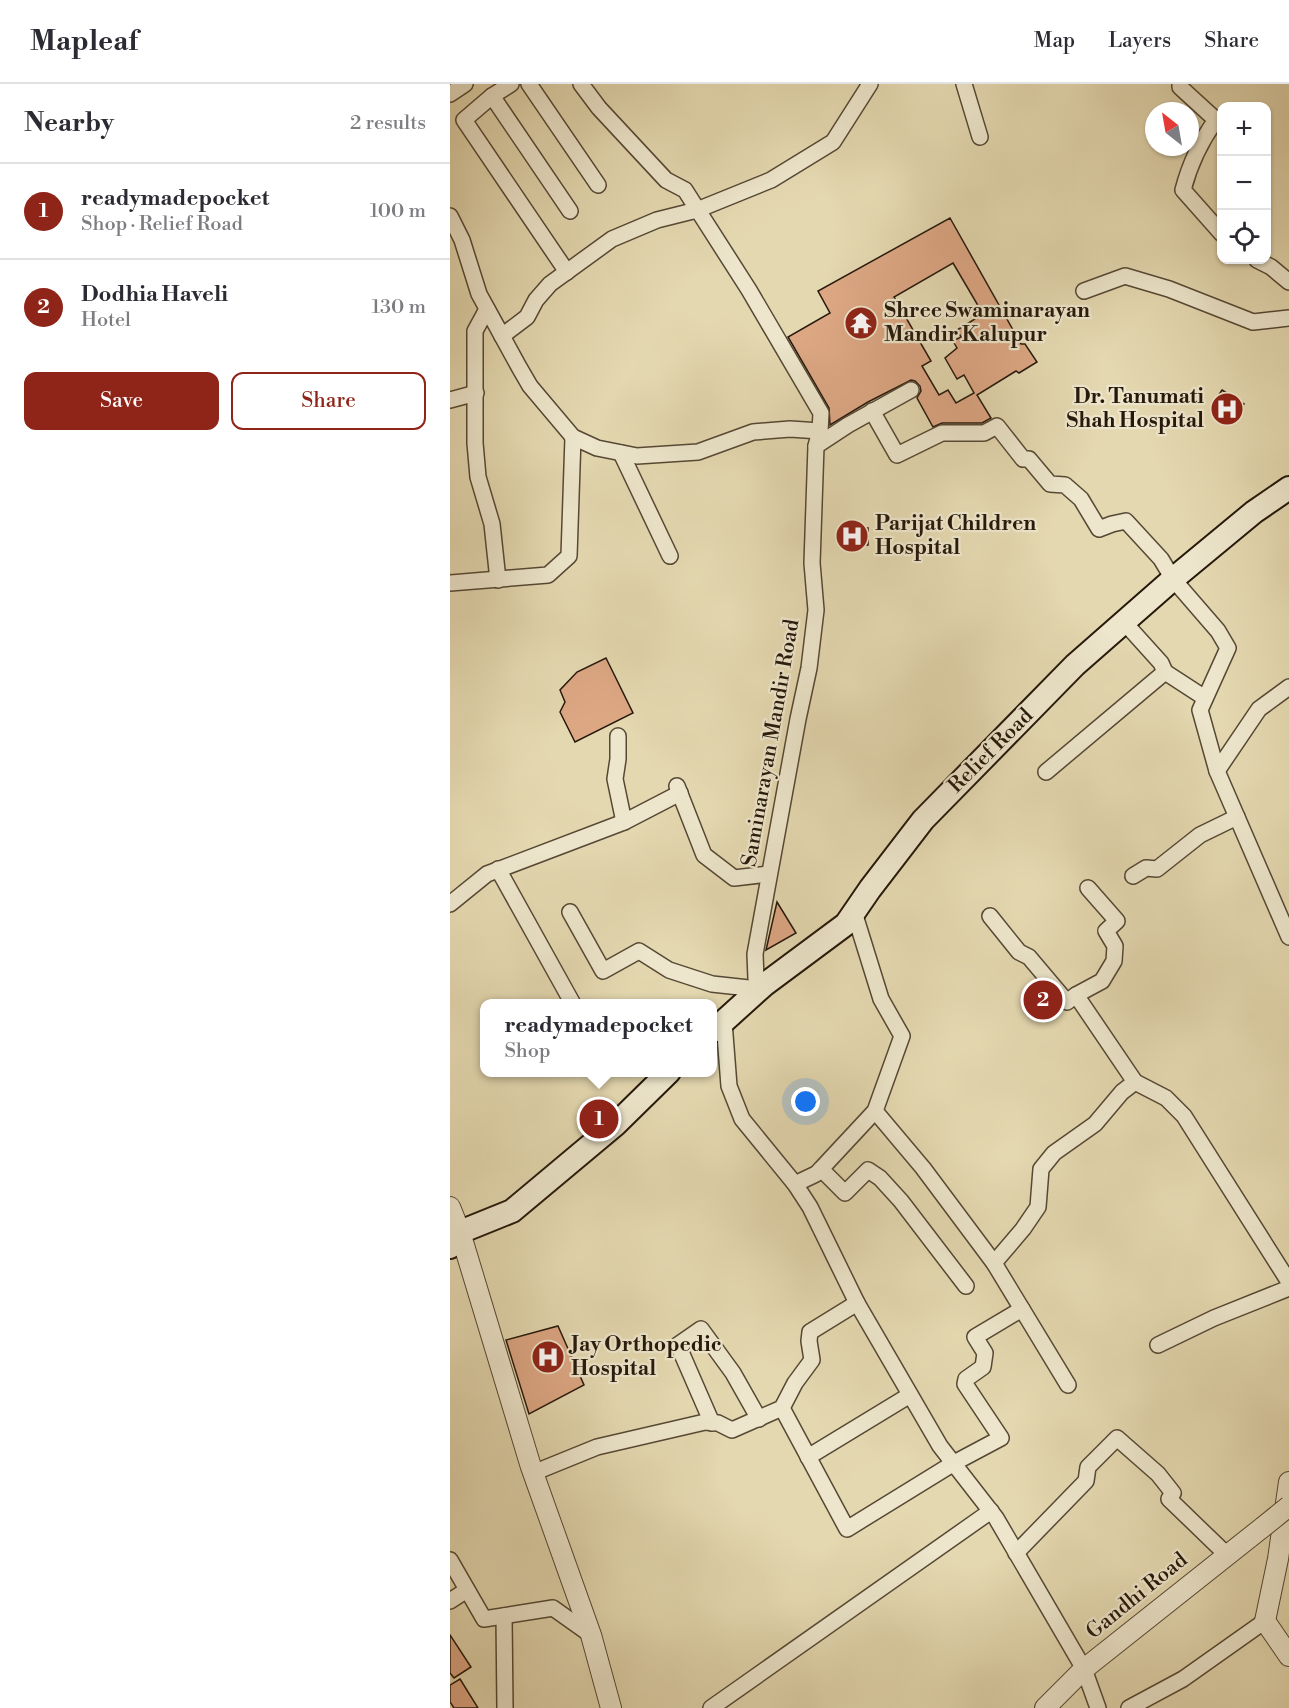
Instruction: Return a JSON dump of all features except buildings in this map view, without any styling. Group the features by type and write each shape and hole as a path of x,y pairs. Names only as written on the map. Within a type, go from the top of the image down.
{"main road":[{"name":"Relief Road","path":"718,1027 761,987 846,924 923,820 1075,665 1254,512 1289,488"},
{"path":"455,1240 512,1211 616,1124 664,1077"}],"street":[{"path":"450,94 465,84"},
{"path":"511,84 492,96 464,120 567,272"},
{"path":"529,84 598,185"},
{"name":"Saminarayan Mandir Road","path":"581,84 599,108 666,180 685,190 749,290 821,413 812,563 816,610 809,668 755,954 756,979 761,987"},
{"path":"502,336 527,317 536,300 550,284 612,238 657,220 697,210 771,180 833,142 870,84"},
{"path":"964,84 980,137"},
{"path":"1180,84 1191,98 1216,120 1200,143 1183,190 1217,229"},
{"path":"492,96 570,211"},
{"path":"450,216 462,240 479,294 530,386 573,437 597,448 637,456 698,452 753,432 790,429 818,439 911,390"},
{"path":"1265,264 1289,282"},
{"path":"1084,291 1125,276 1169,289 1253,322 1289,318"},
{"path":"487,309 475,331 475,443 478,477 492,524 498,579"},
{"path":"450,400 476,393"},
{"path":"872,411 897,455 942,433 984,433 997,426 1023,459 1029,459 1050,484 1065,485 1081,500 1099,529 1126,521 1161,559 1173,579 1218,631 1228,648 1200,710 1217,771 1289,937"},
{"path":"450,583 548,575 569,556 573,437"},
{"path":"621,453 670,556"},
{"path":"1124,622 1161,663 1165,672 1205,698"},
{"path":"1046,772 1165,672"},
{"path":"1217,771 1259,709 1289,687"},
{"path":"618,736 615,779 624,822"},
{"path":"450,904 487,874 624,822 678,789 704,855 734,878 769,874"},
{"path":"1133,876 1146,868 1157,869 1165,860 1200,835 1237,817"},
{"path":"498,869 570,999"},
{"path":"990,916 1019,952 1029,957 1068,1002 1102,981 1114,961 1115,946 1106,931 1118,921 1088,888"},
{"path":"570,912 603,971 639,951 669,970 712,984 761,987"},
{"path":"795,1184 816,1174 875,1110 902,1036 881,999 854,912"},
{"path":"1076,995 1135,1082 1166,1098 1184,1116 1289,1282"},
{"path":"718,1027 729,1086 741,1119 795,1184 810,1208 857,1303 940,1446 991,1511 1084,1669 1098,1708"},
{"path":"994,1263 1038,1207 1041,1169 1054,1153 1095,1124 1122,1092 1135,1082"},
{"path":"875,1110 924,1168 994,1263 1068,1385"},
{"path":"821,1169 845,1193 868,1170 880,1178 901,1201 966,1286"},
{"path":"450,1207 455,1240 533,1473 591,1635 611,1708"},
{"path":"1158,1345 1214,1318 1289,1288"},
{"path":"533,1473 597,1448 705,1422 718,1423 732,1430 782,1408 795,1383 812,1360 810,1332 857,1303"},
{"path":"782,1408 847,1529 954,1463 1001,1438 965,1384 966,1379 983,1367 985,1353 975,1337 1022,1309"},
{"path":"712,1423 678,1345 701,1329 733,1373 759,1419"},
{"path":"808,1457 910,1395"},
{"path":"1016,1553 1086,1481 1088,1467 1117,1438 1158,1474 1173,1493 1169,1499 1227,1555"},
{"path":"1129,1708 1183,1679 1265,1621 1278,1559 1289,1482"},
{"name":"Gandhi Road","path":"1045,1708 1084,1669 1289,1506"},
{"path":"711,1708 991,1511"},
{"path":"450,1560 484,1619 553,1608 591,1635"},
{"path":"450,1601 467,1590"},
{"path":"504,1616 505,1708"},
{"path":"1265,1621 1289,1656"}],"place":[{"name":"Shree Swaminarayan Mandir Kalupur","path":"861,323"},
{"name":"Dr. Tanumati Shah Hospital","path":"1227,409"},
{"name":"Parijat Children Hospital","path":"852,536"},
{"name":"Dodhia Haveli","path":"1043,1000"},
{"name":"readymadepocket","path":"599,1119"},
{"name":"Jay Orthopedic Hospital","path":"548,1357"}]}
